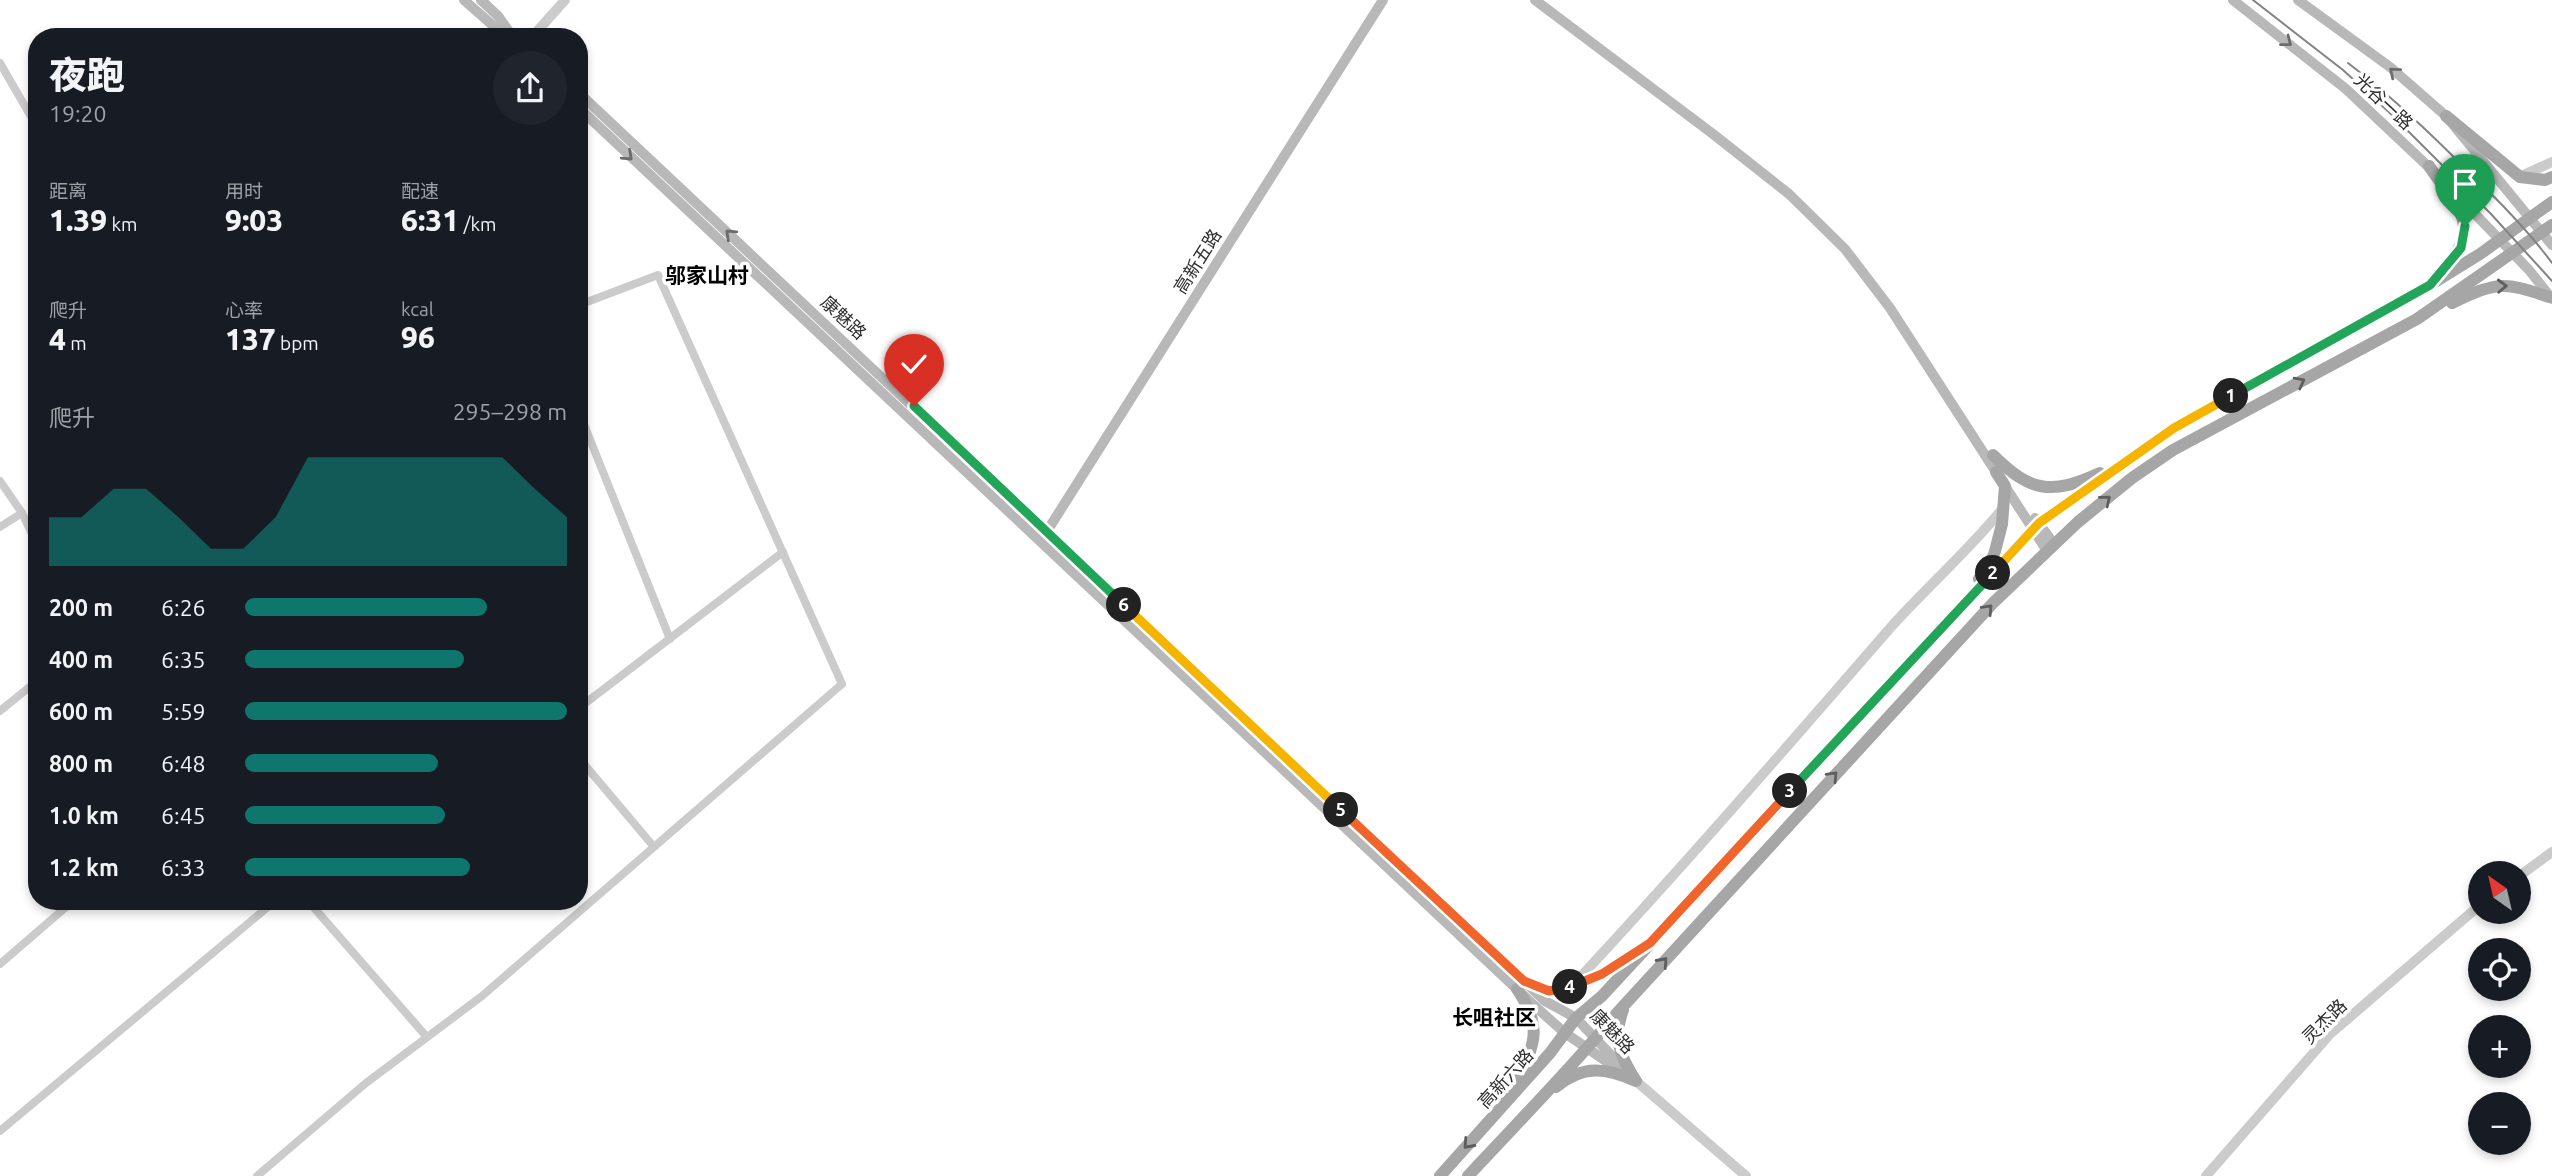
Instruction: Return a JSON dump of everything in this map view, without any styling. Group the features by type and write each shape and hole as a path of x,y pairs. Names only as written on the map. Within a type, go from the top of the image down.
{"main road":[{"path":"464,0 496,28"},
{"path":"481,0 499,16 507,28"},
{"name":"高新五路","path":"1044,536 1382,0"},
{"path":"1535,0 1789,194 1846,249 1890,308 2005,486 2005,506 1994,555 1966,600"},
{"path":"1547,0 1718,128 1794,189 1851,244 1896,304 2036,526"},
{"name":"光谷一路","path":"2233,0 2346,89 2429,166 2551,298"},
{"name":"光谷一路","path":"2298,0 2389,67 2446,116 2530,218 2547,228 2552,245"},
{"name":"康魅路","path":"588,102 1521,985 1565,1033 1592,1044"},
{"name":"康魅路","path":"588,116 1044,536"},
{"path":"2446,116 2520,177 2545,180 2552,177"},
{"path":"2429,166 2461,212 2465,226 2461,248 2430,285"},
{"name":"高新六路","path":"1440,1176 1550,1054 1576,1018 1602,996 2036,526 2174,428 2430,285 2500,240 2552,202"},
{"path":"2417,319 2547,228"},
{"path":"1468,1176 1592,1044 1626,1002 1993,603 2051,548 2132,478 2174,450 2417,319 2486,286 2514,285 2551,298"},
{"path":"1993,455 2021,480 2039,487 2085,480 2126,462"},
{"path":"1996,472 2051,548"},
{"path":"1521,985 1549,991 1572,986 1602,974 1650,943"},
{"path":"1510,1098 1533,1042 1535,1026 1532,1010 1521,985"},
{"name":"康魅路","path":"1521,985 1576,1018 1592,1044 1636,1082"},
{"path":"1626,1002 1618,1022 1618,1042 1620,1055 1636,1082"},
{"path":"1529,1109 1560,1083 1582,1073 1613,1071 1636,1082"}],"street":[{"path":"540,28 565,0"},
{"path":"0,63 28,111"},
{"path":"2520,177 2552,162"},
{"path":"588,302 658,275 842,684 588,904"},
{"path":"588,434 670,639"},
{"path":"0,481 28,525"},
{"path":"1572,986 1642,912 1906,611 1981,535 2005,506"},
{"path":"0,527 22,513"},
{"path":"588,701 783,552"},
{"path":"0,711 28,688"},
{"path":"588,769 654,847"},
{"path":"2531,867 2552,852"},
{"path":"0,964 63,910"},
{"path":"0,1131 264,910"},
{"path":"317,910 426,1036"},
{"path":"257,1176 366,1083 482,996 581,910"},
{"name":"灵杰路","path":"2206,1176 2330,1034 2468,915"},
{"name":"康魅路","path":"1636,1082 1746,1176"}],"tram line":[{"path":"2253,0 2343,70 2391,114 2491,214 2552,281"},
{"path":"2348,63 2398,104 2445,148 2516,219 2552,263"}],"district":[{"name":"邬家山村","path":"707,275"},
{"name":"长咀社区","path":"1494,1017"}],"route":[{"path":"914,406 1524,981 1549,991 1565,989 1602,974 1650,943 1975,590 2017,550 2039,523 2174,428 2430,285 2461,248 2465,226"}]}
